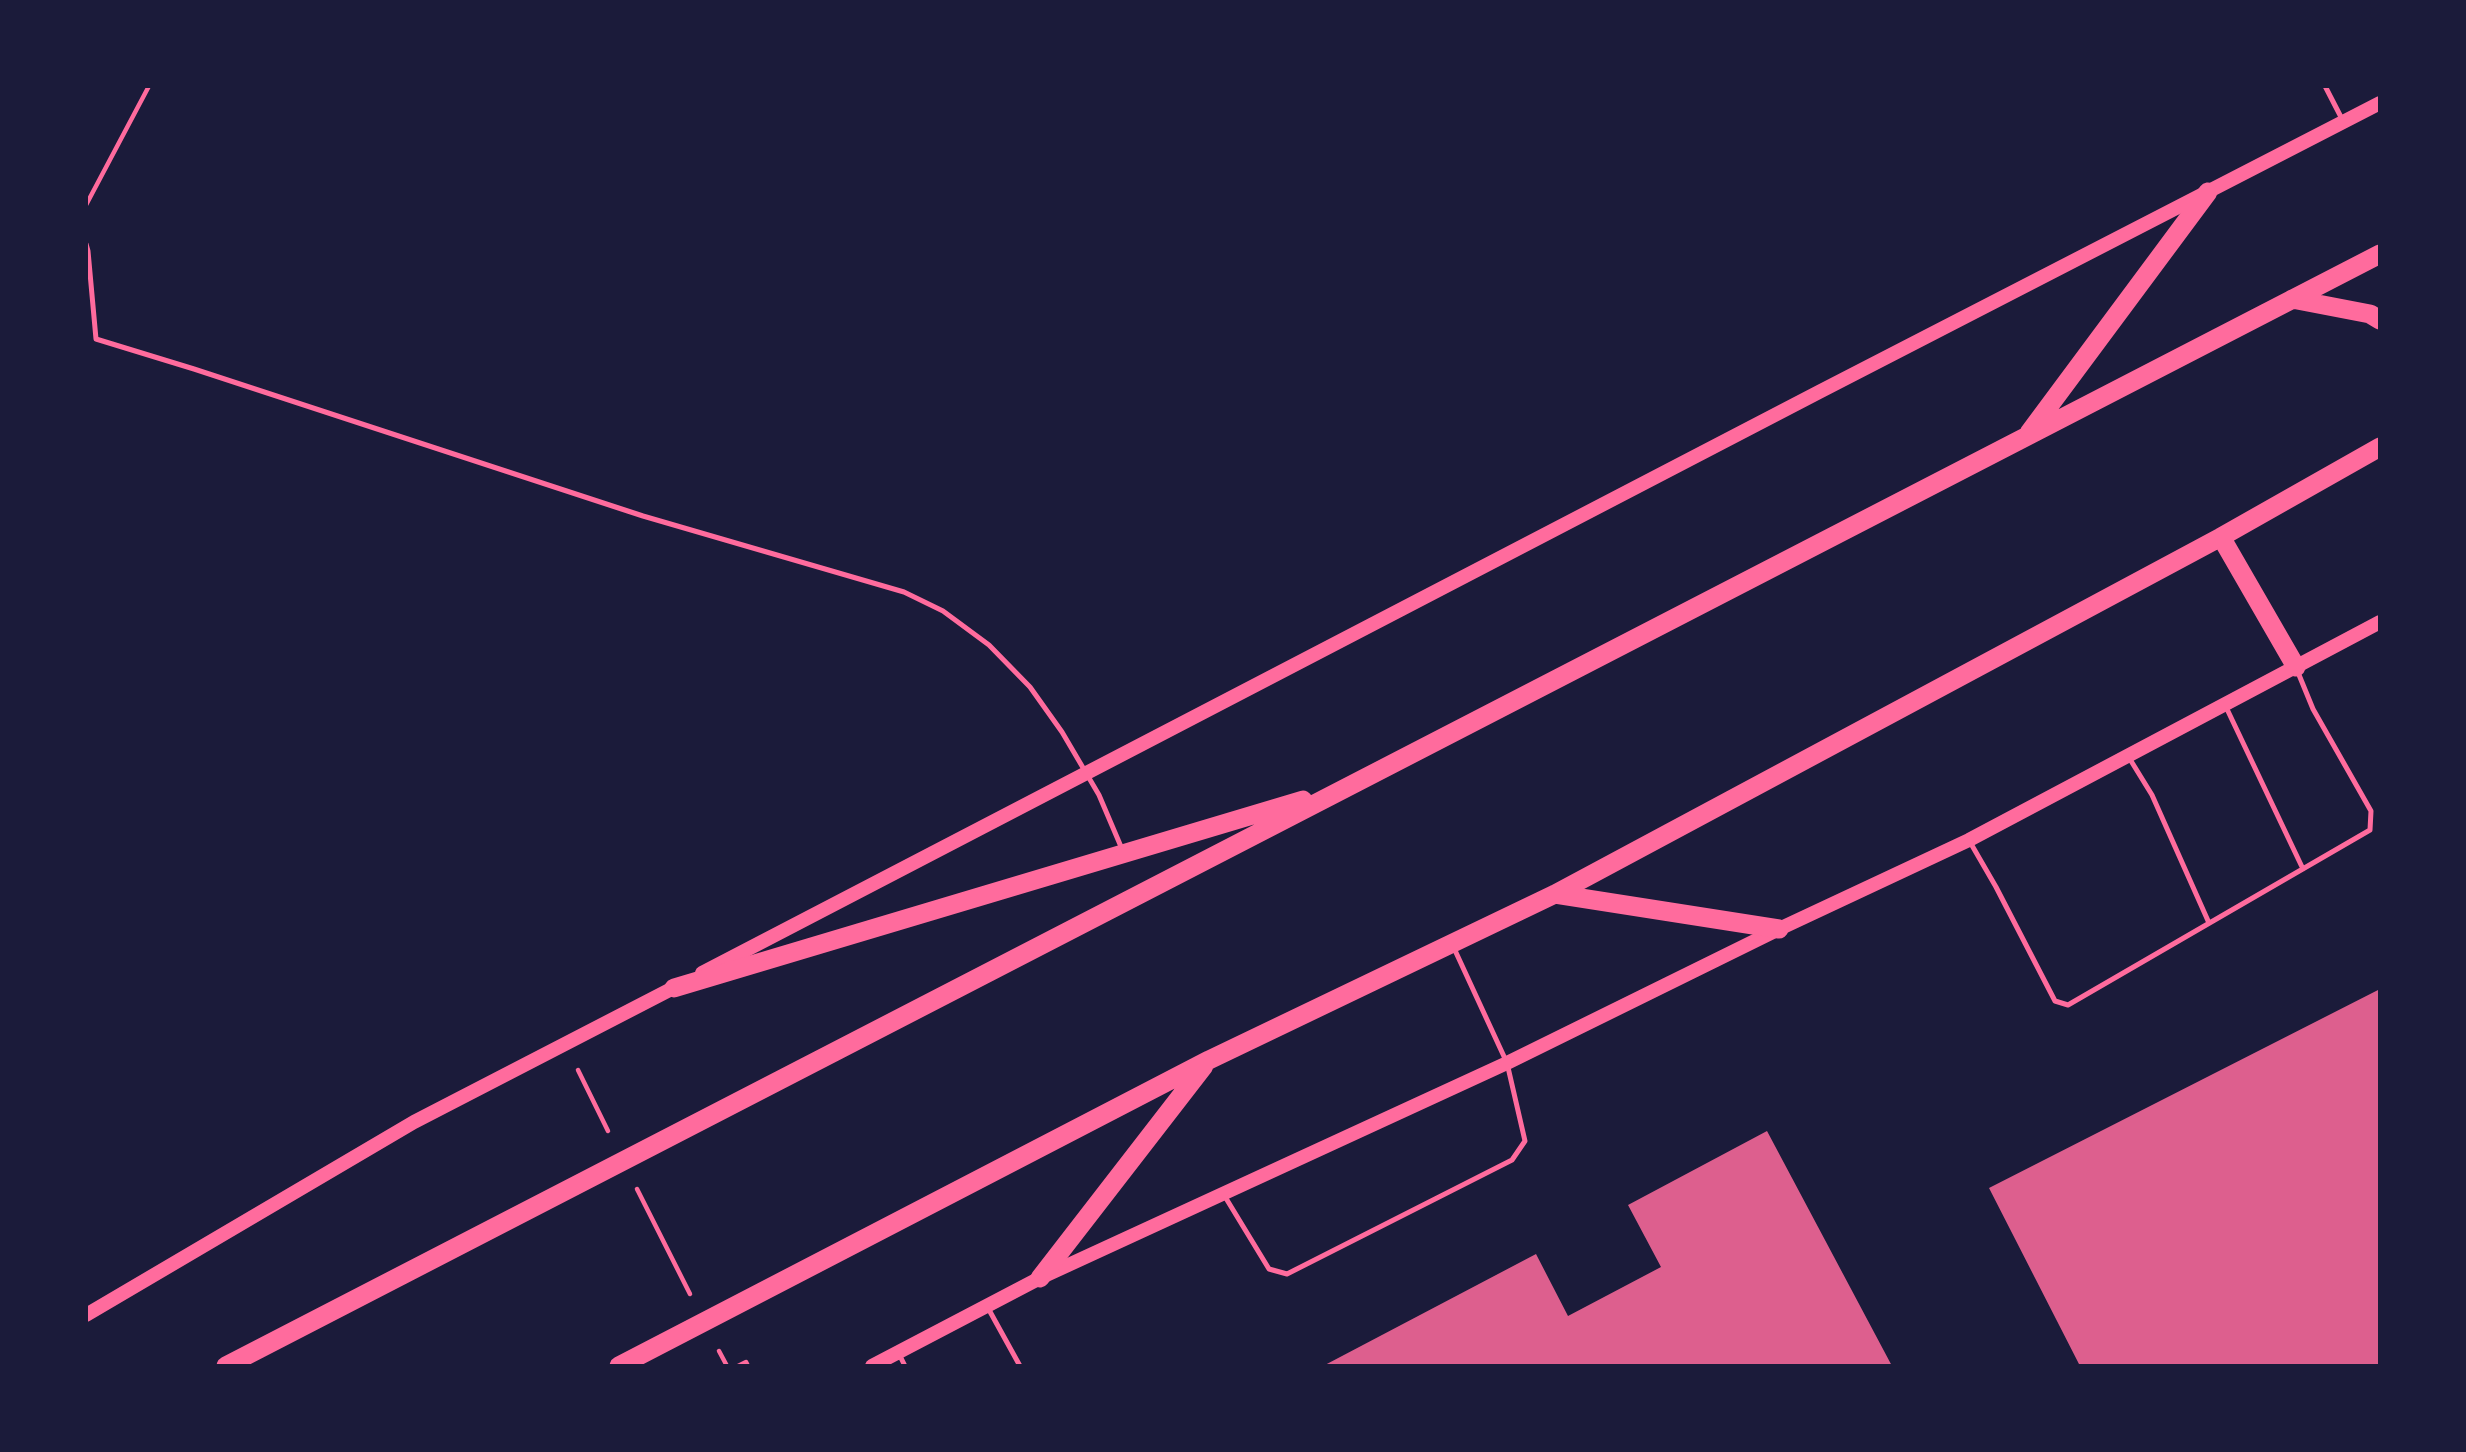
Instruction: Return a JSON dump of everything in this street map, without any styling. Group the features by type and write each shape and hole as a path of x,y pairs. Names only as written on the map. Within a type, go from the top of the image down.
{"highway":[{"path":"2027,436 2208,192"},
{"path":"226,1366 2380,254"},
{"path":"2292,299 2370,314 2380,320"},
{"path":"619,1366 1209,1060 1555,894 2221,537 2380,447"},
{"path":"2221,537 2296,667"},
{"path":"674,988 1348,787"},
{"path":"1555,894 1779,929"},
{"path":"1040,1278 1209,1060"}],"main road":[{"path":"86,1315 414,1122 2380,103"},
{"path":"872,1366 1040,1278 1507,1063 1779,929 1969,840 2380,622"}],"lane":[{"path":"2325,86 2343,122"},
{"path":"86,244 96,339"},
{"path":"86,339 96,339 194,369 643,516 904,592 943,611 989,645 1030,687 1062,732 1099,795 1124,853"},
{"path":"1969,840 2055,1001 2068,1005 2370,830 2371,811 2313,709 2296,667"},
{"path":"2225,705 2303,869"},
{"path":"2127,756 2152,795 2209,923"},
{"path":"1224,1195 1269,1269 1287,1274 1512,1160 1525,1141 1507,1063 1451,943"},
{"path":"987,1305 1020,1366"},
{"path":"898,1352 905,1366"}],"path":[{"path":"86,205 149,86"},
{"path":"574,1063 611,1136"},
{"path":"635,1184 696,1306"},
{"path":"715,1342 727,1366"},
{"path":"738,1366 746,1362 748,1366"}],"building":[{"path":"2380,989 2380,1366 2080,1366 1989,1188"},
{"path":"1767,1131 1892,1366 1323,1366 1536,1254 1568,1316 1661,1267 1628,1205"}]}
